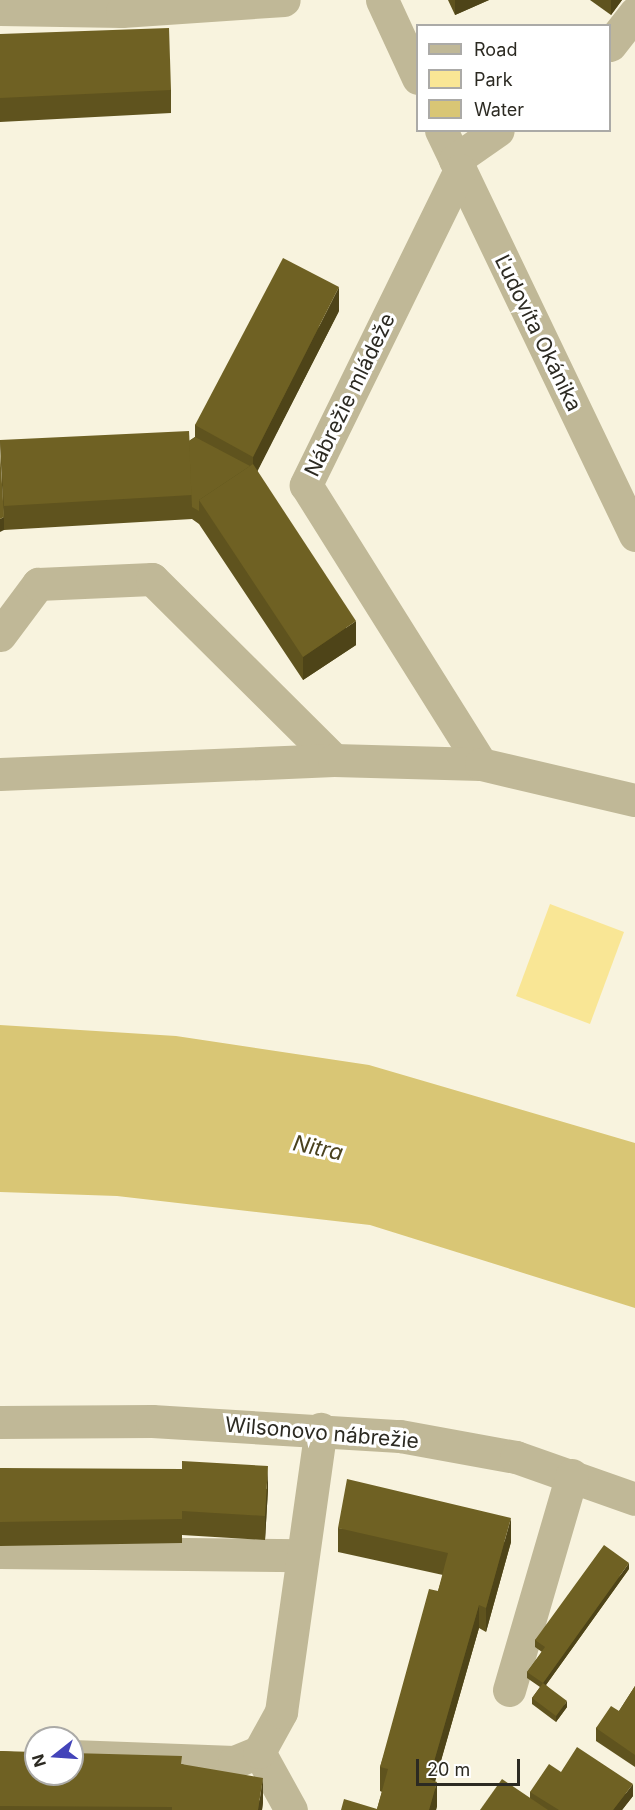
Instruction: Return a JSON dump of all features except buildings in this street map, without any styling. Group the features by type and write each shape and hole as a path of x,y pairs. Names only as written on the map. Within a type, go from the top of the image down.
{"street":[{"path":"0,9 122,11 284,0"},
{"path":"382,0 416,76"},
{"path":"611,43 635,13"},
{"name":"Ľudovíta Okánika","path":"442,132 635,535"},
{"path":"458,165 496,132"},
{"name":"Nábrežie mládeže","path":"458,165 306,484 481,764"},
{"path":"0,635 38,584 152,579 334,760"},
{"path":"0,774 334,760 481,764 635,800"},
{"name":"Wilsonovo nábrežie","path":"0,1422 152,1421 321,1429 516,1457 635,1499"},
{"path":"84,1756 234,1761 259,1752 281,1712 321,1429"},
{"path":"509,1690 572,1475"},
{"path":"0,1552 302,1555"},
{"path":"259,1752 291,1810"}],"green space":[{"path":"550,904 624,932 590,1024 516,996"}],"water":[{"name":"Nitra","path":"0,1025 176,1036 369,1065 635,1143 635,1308 370,1225 117,1196 0,1192"}]}
